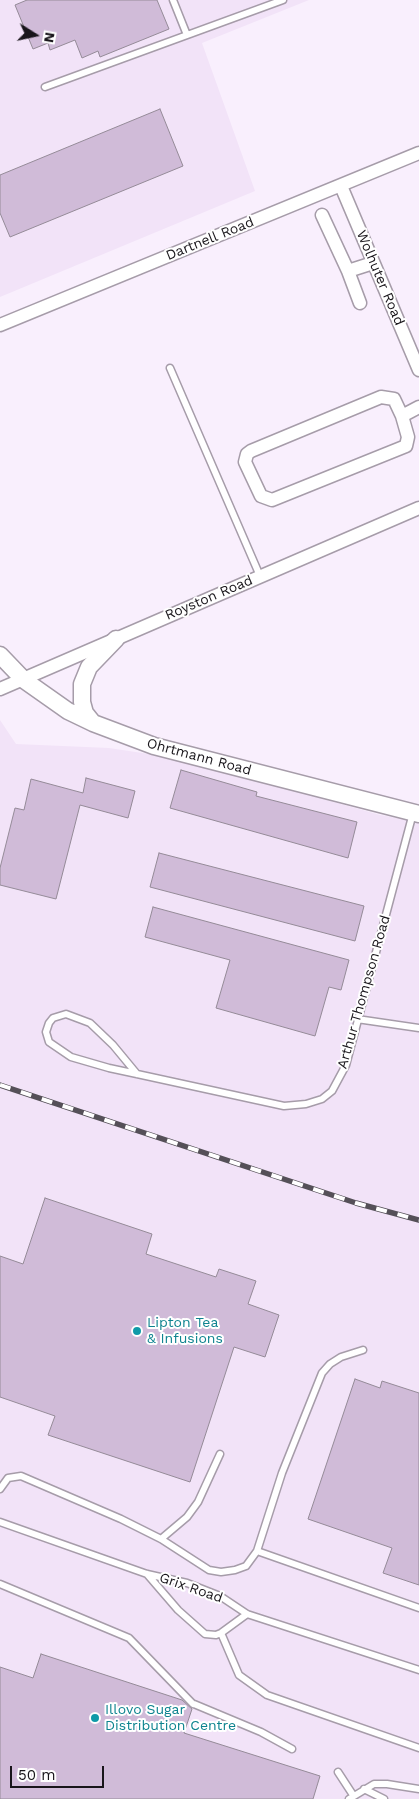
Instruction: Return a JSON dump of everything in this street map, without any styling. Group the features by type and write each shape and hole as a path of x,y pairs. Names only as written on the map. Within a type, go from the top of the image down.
{"main road":[{"path":"93,723 85,713 82,702 82,684 89,667 116,639"},
{"name":"Ohrtmann Road","path":"0,655 24,680 68,711 93,723 154,746 416,814"}],"street":[{"name":"Dartnell Road","path":"0,325 419,153"},
{"name":"Wolhuter Road","path":"341,186 373,263 417,357 419,370"},
{"path":"322,214 348,271 360,304"},
{"path":"348,271 373,263"},
{"path":"381,397 394,399 402,416 408,443 401,449 272,500 261,496 245,462 246,454 251,451 381,397"},
{"path":"402,416 419,408"},
{"name":"Royston Road","path":"0,688 24,680 419,508"}],"lane":[{"path":"173,0 187,35"},
{"path":"45,87 283,0"},
{"path":"170,368 260,576"},
{"name":"Arthur Thompson Road","path":"137,1074 113,1045 90,1023 66,1014 53,1018 49,1023 46,1032 49,1042 71,1057 137,1074 284,1106 306,1104 322,1098 332,1091 346,1065 357,1019 416,814"},
{"path":"357,1019 419,1028"},
{"path":"0,1489 8,1478 21,1476 121,1519 161,1539 197,1564 221,1572 246,1566 257,1551 282,1473 322,1373 330,1364 363,1350"},
{"path":"161,1539 187,1517 198,1502 220,1454"},
{"name":"Grix Road","path":"0,1522 147,1574 209,1592 247,1614 419,1670"},
{"path":"257,1551 419,1608"},
{"name":"Grix Road","path":"147,1574 178,1610 204,1634 211,1636 221,1633"},
{"path":"0,1584 129,1638 193,1704 260,1732 292,1749"},
{"path":"247,1614 221,1633 239,1675 267,1696 419,1748"},
{"path":"338,1772 351,1797 374,1784 419,1789"},
{"path":"364,1789 384,1799"}],"shaded area":[{"path":"0,0 309,0 202,43 255,191 0,297"},
{"path":"0,720 16,744 109,748 182,759 380,815 419,822 419,1799 0,1799"}],"building":[{"path":"27,0 157,0 169,29 100,57 98,51 82,58 75,40 50,50 48,43 33,49 15,5"},
{"path":"160,109 183,166 10,237 0,213 0,175"},
{"path":"181,770 257,792 256,796 357,822 348,858 170,808"},
{"path":"86,778 135,791 128,818 80,805 56,899 0,885 0,868 15,808 24,810 31,779 83,793"},
{"path":"159,853 364,906 355,941 150,887"},
{"path":"153,907 349,960 341,990 329,987 315,1036 216,1008 230,960 145,937"},
{"name":"Lipton Tea & Infusions","path":"45,1198 152,1234 146,1254 216,1277 219,1269 256,1281 248,1304 279,1315 265,1357 234,1347 190,1482 48,1435 55,1416 0,1397 0,1256 23,1264"},
{"path":"355,1379 380,1388 382,1381 419,1393 419,1585 383,1573 392,1548 308,1519"},
{"name":"Illovo Sugar Distribution Centre","path":"41,1654 182,1700 192,1709 184,1733 320,1776 313,1799 0,1799 0,1667 33,1678"}],"railway":[{"path":"0,1085 356,1203 419,1220"}],"place":[{"name":"Lipton Tea & Infusions","path":"137,1331"},
{"name":"Illovo Sugar Distribution Centre","path":"95,1718"}]}
